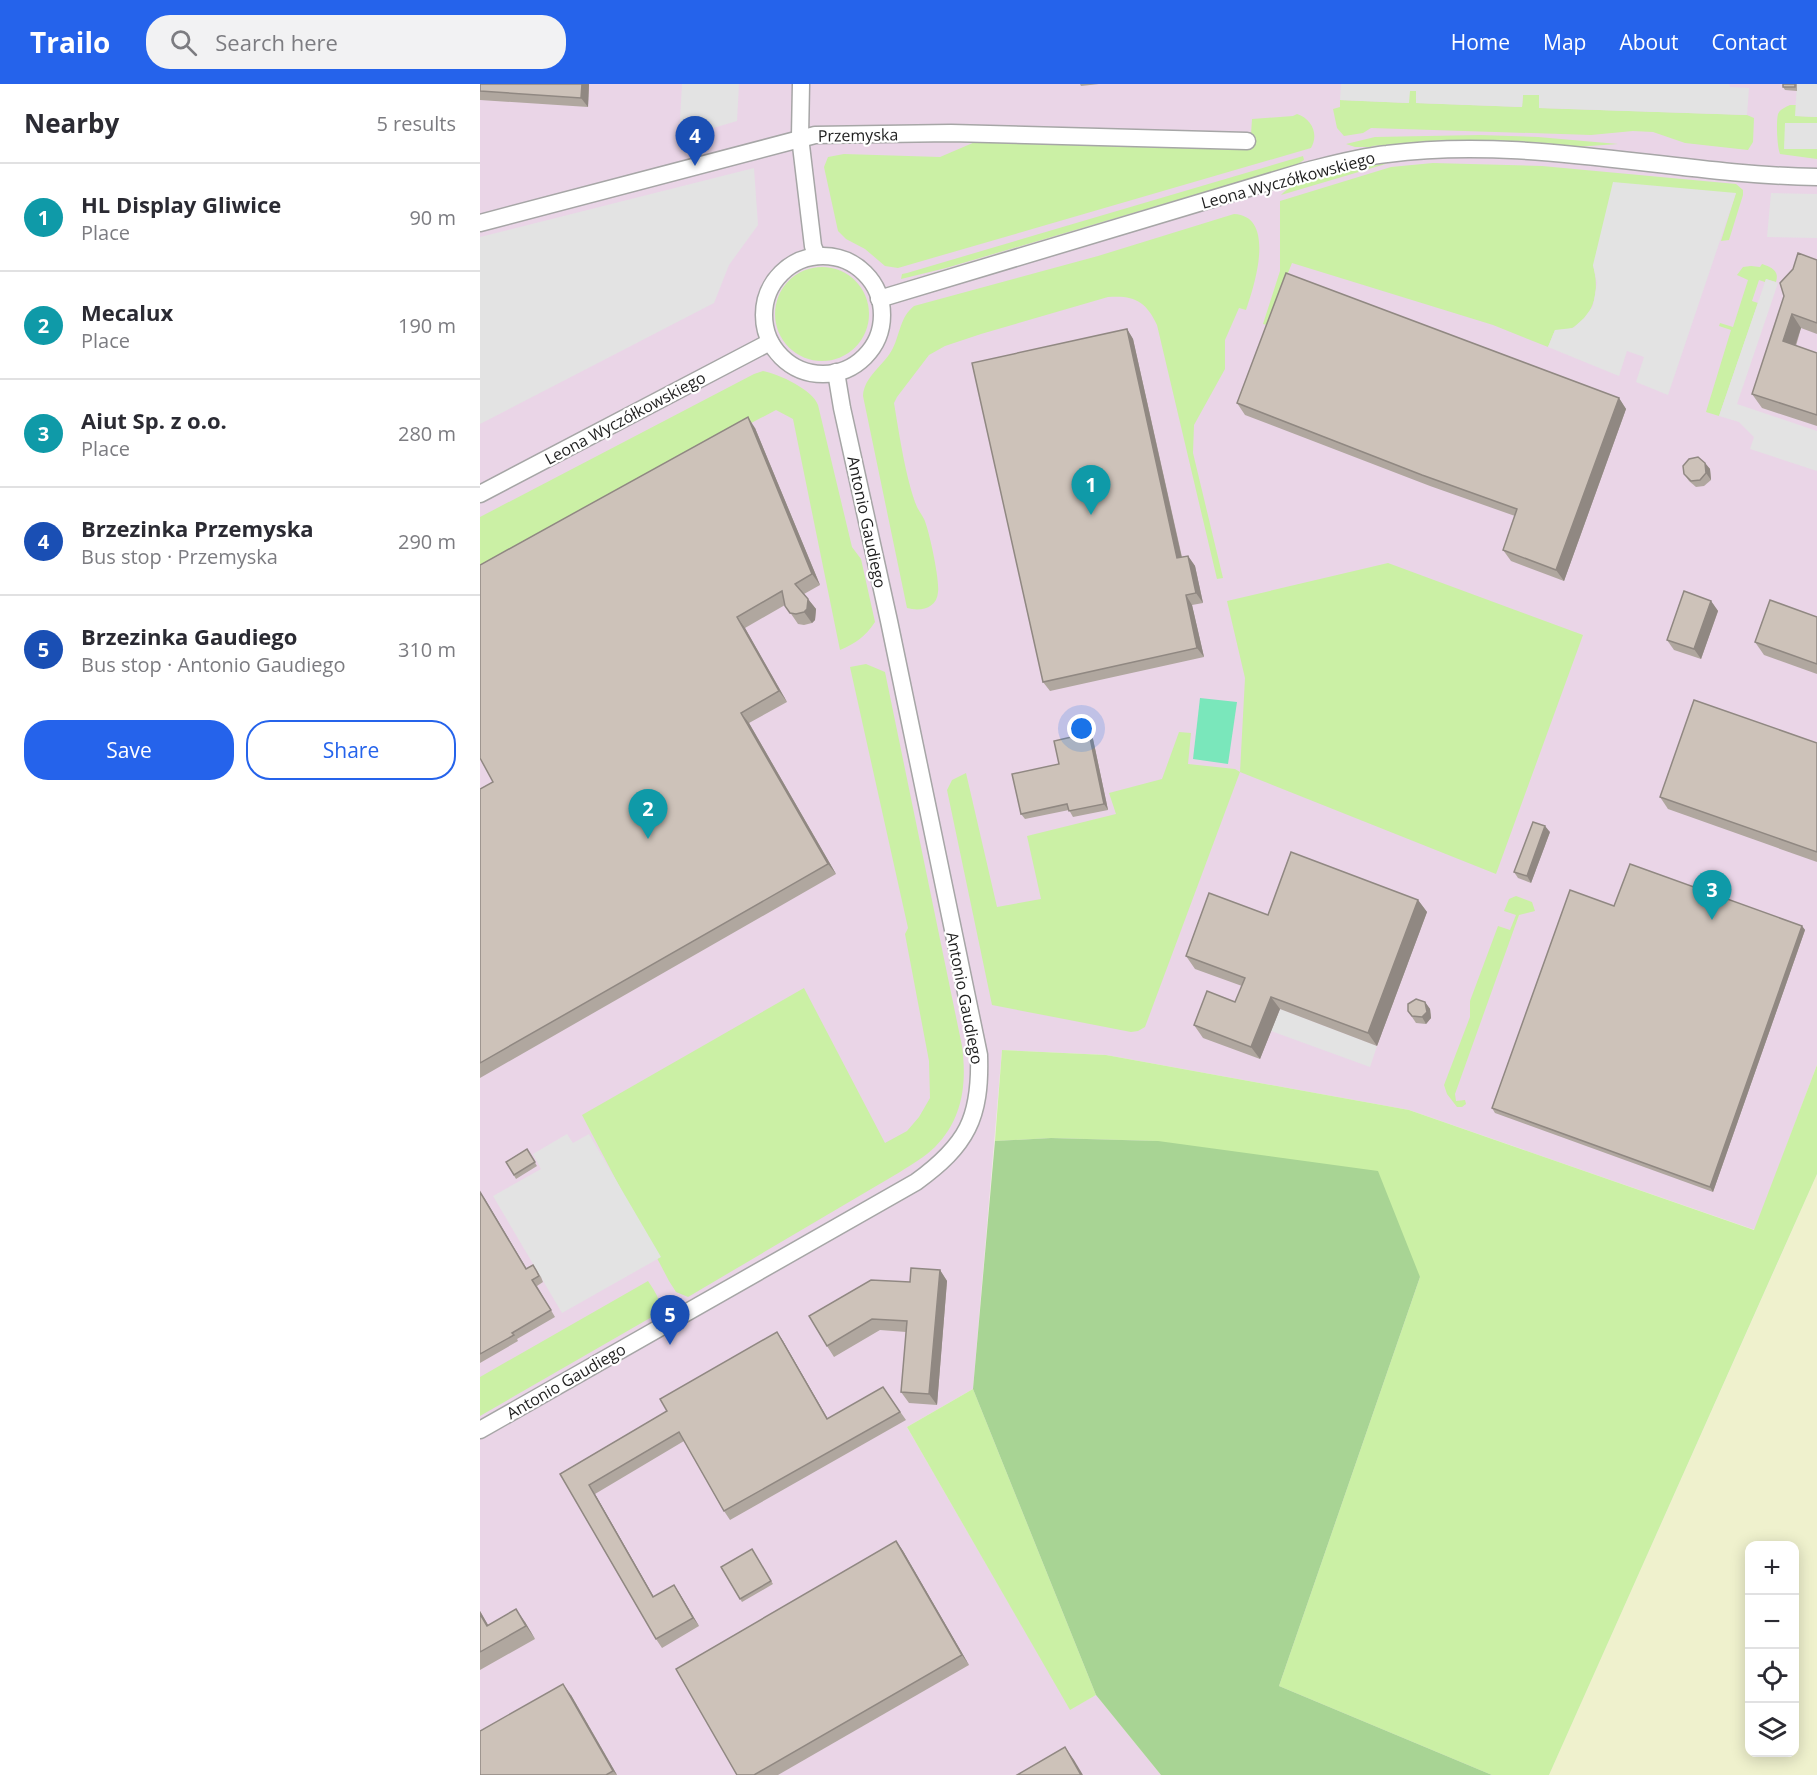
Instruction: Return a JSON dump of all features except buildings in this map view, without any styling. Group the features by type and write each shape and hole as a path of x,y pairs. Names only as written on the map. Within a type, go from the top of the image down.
{"street":[{"path":"801,84 800,137 813,246 817,256"},
{"name":"Przemyska","path":"480,223 800,137 815,135 951,133 1247,141"},
{"name":"Leona Wyczółkowskiego","path":"879,299 1302,172 1348,160 1389,153 1455,150 1535,152 1759,174 1817,177"},
{"path":"817,256 839,258 855,266 873,283 879,299 880,324 871,348 853,365 836,372 813,373 794,365 780,355 770,342 765,328 764,311 772,285 787,268 817,256"},
{"name":"Leona Wyczółkowskiego","path":"480,494 770,342"},
{"name":"Antonio Gaudiego","path":"480,1430 916,1182 936,1168 953,1150 972,1120 977,1101 979,1070 974,1026 836,372"}],"shaded area":[{"path":"480,84 1817,84 1817,1065 1755,1230 1409,1110 1106,1055 1002,1050 973,1389 907,1427 1070,1709 1096,1695 1161,1775 480,1775"},
{"path":"682,84 739,84 737,121 679,138"},
{"path":"1341,84 1729,84 1730,87 1749,88 1747,115 1539,108 1539,95 1523,95 1522,107 1416,103 1416,91 1410,91 1409,103 1340,100"},
{"path":"1797,84 1817,84 1817,117 1795,116"},
{"path":"1785,123 1817,123 1817,149 1784,149"},
{"path":"754,168 758,225 729,265 714,303 480,424 480,237"},
{"path":"1613,182 1736,193 1668,395 1636,382 1644,357 1627,351 1619,376 1548,347 1555,330 1573,328 1593,306 1597,283 1593,265"},
{"path":"1771,193 1817,194 1817,238 1767,237"},
{"path":"1766,279 1778,283 1737,404 1817,431 1817,471 1750,449 1754,437 1739,422 1719,416"},
{"path":"1280,1009 1377,1046 1370,1067 1271,1031"},
{"path":"567,1134 573,1143 589,1134 661,1257 562,1313 493,1196 541,1169 533,1154"}],"green space":[{"path":"1409,91 1416,91 1416,103 1522,107 1523,95 1539,95 1540,108 1747,115 1754,118 1753,142 1748,150 1685,143 1653,132 1633,131 1591,135 1371,128 1363,133 1344,136 1337,128 1333,109 1340,107 1340,100 1408,103"},
{"path":"1790,105 1796,105 1796,116 1817,117 1817,123 1785,123 1785,149 1817,149 1817,159 1780,154 1777,134 1778,114"},
{"path":"1297,114 1307,119 1313,128 1314,137 1311,148 898,268 885,266 838,231 824,167 828,157 844,154 940,157 975,142 1250,150 1252,119"},
{"path":"1480,135 1618,144 1575,147 1546,143 1450,140 1371,147 1355,147 1346,144 1375,137"},
{"path":"1303,156 1304,160 1296,165 946,268 901,279 902,274"},
{"path":"1389,163 1281,195 1289,188 1315,177"},
{"path":"1433,163 1542,166 1736,184 1743,190 1743,195 1729,240 1721,241 1736,193 1593,265 1596,291 1588,315 1574,327 1555,330 1548,347 1493,325 1292,263 1267,325 1263,324 1280,271 1280,201 1391,167"},
{"path":"1234,214 1247,218 1255,227 1259,239 1257,270 1246,310 1239,308 1225,340 1225,369 1194,425 1193,453 1223,578 1217,579 1157,325 1148,310 1138,301 1125,297 1108,297 945,346 929,355 897,397 894,403 906,470 917,507 929,533 938,586 935,602 927,608 907,608 863,396 867,383 893,348 909,310 914,306 1098,256"},
{"path":"1762,264 1776,272 1776,282 1766,279 1765,282 1759,280 1752,301 1758,303 1719,416 1706,412 1731,330 1719,326 1720,323 1733,327 1748,280 1737,275 1743,267 1760,267"},
{"path":"822,267 840,271 855,281 865,296 869,314 865,332 855,347 840,357 822,361 804,357 789,347 779,332 775,314 779,296 789,281 804,271"},
{"path":"763,371 778,375 803,388 818,405 852,547 861,559 875,622 864,636 840,650 793,419 776,410 480,566 480,517"},
{"path":"1388,563 1583,635 1496,874 1240,772 1245,678 1227,601"},
{"path":"866,664 885,672 962,1046 964,1073 961,1100 952,1125 935,1147 923,1157 688,1297 676,1292 669,1281 582,1115 804,988 885,1143 907,1131 919,1117 930,1098 929,1061 905,934 908,928 850,667"},
{"path":"1200,698 1237,702 1228,764 1193,759"},
{"path":"1179,732 1191,733 1188,764 1235,769 1240,772 1145,1027 1131,1032 992,1005 947,790 952,780 966,773 997,907 1041,899 1027,836 1116,814 1109,793 1162,779"},
{"path":"1516,896 1532,902 1535,911 1519,915 1455,1094 1456,1101 1465,1100 1466,1104 1457,1107 1447,1094 1444,1085 1470,1017 1470,1001 1498,926 1510,930 1516,915 1504,911 1509,899"},
{"path":"1002,1050 1106,1055 1409,1110 1754,1230 1817,1065 1817,1174 1549,1775 1492,1775 1279,1686 1420,1277 1157,1141 1051,1138 995,1141"},
{"path":"1051,1138 1158,1141 1378,1171 1420,1277 1279,1686 1492,1775 1161,1775 1096,1695 973,1389 995,1141"},
{"path":"1817,1174 1817,1775 1549,1775"},
{"path":"648,1281 659,1301 657,1314 480,1416 480,1377"},
{"path":"973,1389 1096,1695 1070,1710 907,1427"}],"place":[{"name":"Brzezinka Przemyska","path":"695,166"},
{"name":"HL Display Gliwice","path":"1091,515"},
{"name":"Mecalux","path":"648,839"},
{"name":"Aiut Sp. z o.o.","path":"1712,920"},
{"name":"Brzezinka Gaudiego","path":"670,1345"}]}
